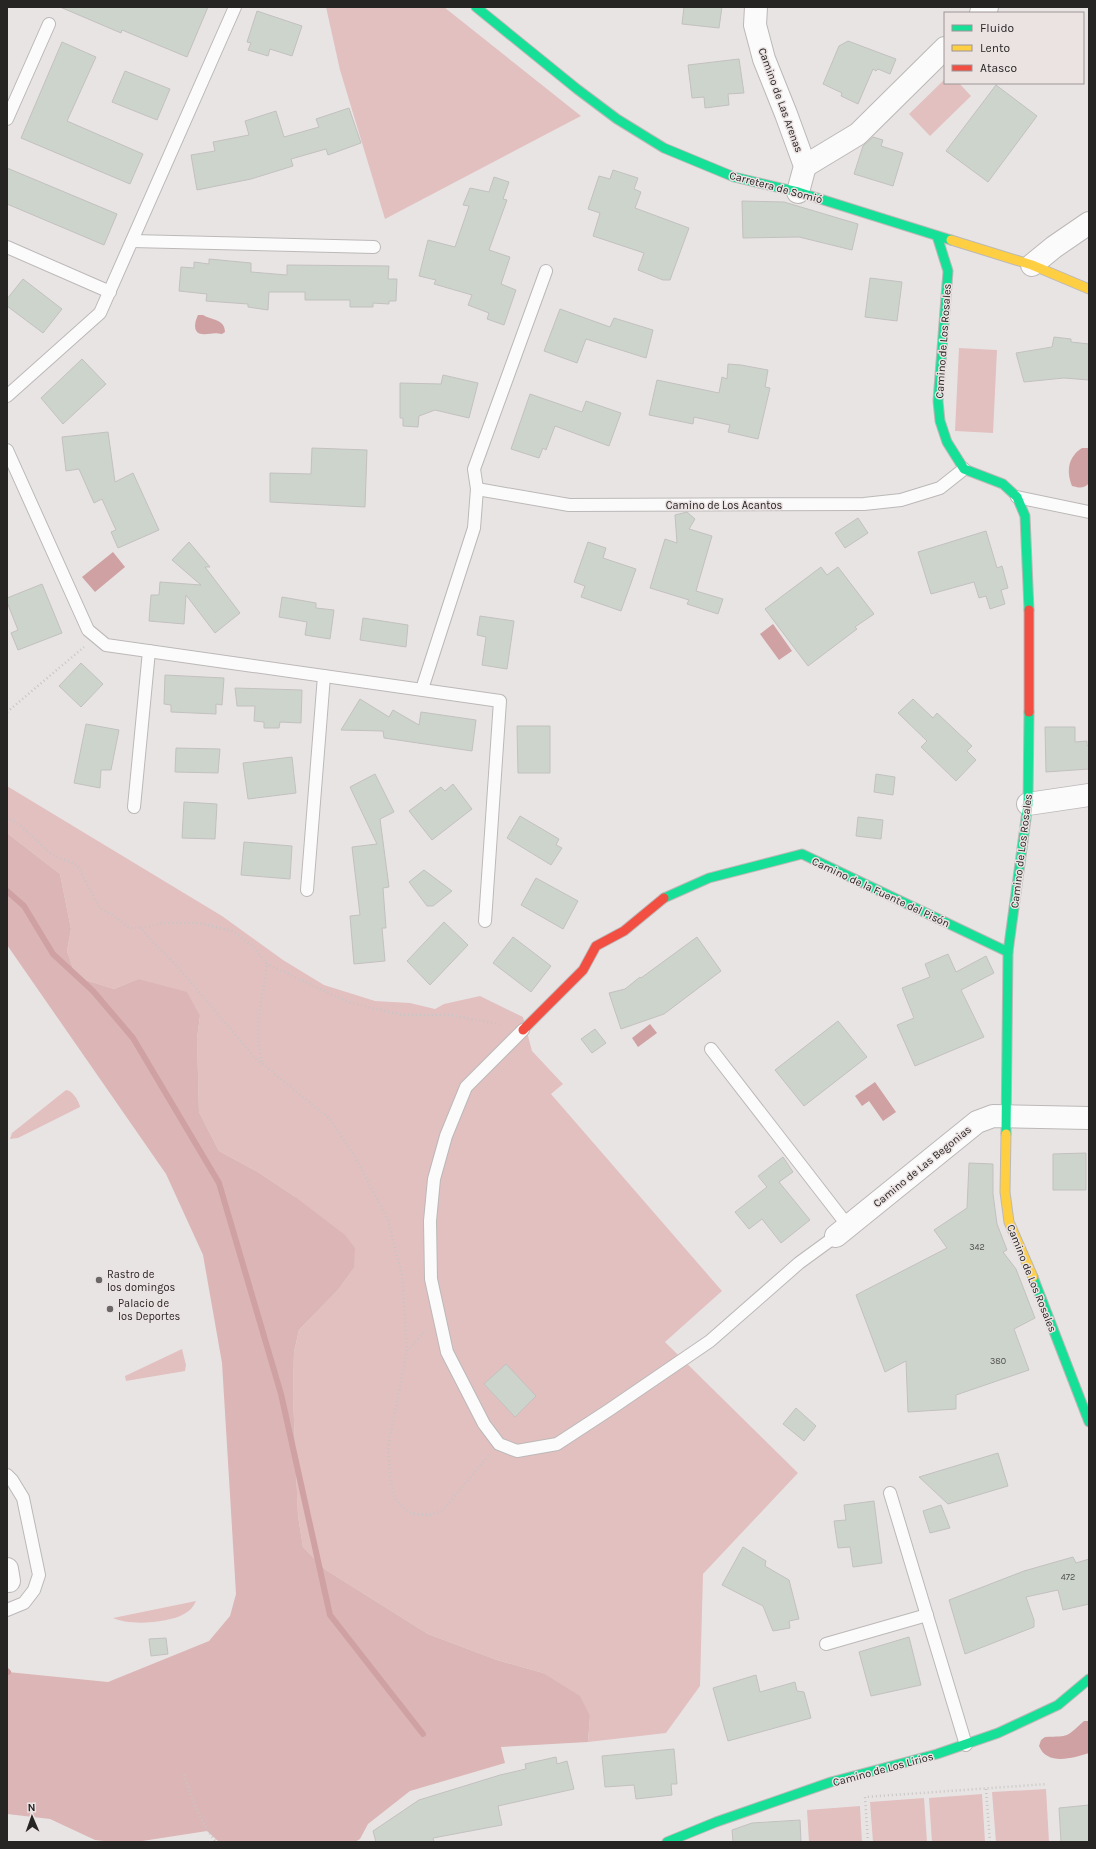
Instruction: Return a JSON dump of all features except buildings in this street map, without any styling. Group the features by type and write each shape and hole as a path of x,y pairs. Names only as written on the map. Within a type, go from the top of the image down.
{"street":[{"name":"Carretera de Somió","path":"476,7 594,102 617,119 664,148 734,177 798,192 1032,266 1089,289"},
{"name":"Camino de Las Arenas","path":"756,7 755,25 764,59 805,166 798,192"},
{"path":"805,166 858,134 944,49"},
{"path":"1032,266 1054,247 1089,223"},
{"name":"Camino de Los Rosales","path":"937,236 948,271 938,401 940,421 947,442 964,469 1003,484 1017,497 1025,516 1030,626 1028,804 1008,952 1005,1192 1009,1222 1035,1283 1089,1422"},
{"path":"1028,804 1089,795"},
{"name":"Camino de la Fuente del Pisón","path":"523,1030 583,970 596,946 624,931 664,898 709,878 802,854 1008,952"},
{"name":"Camino de Las Begonias","path":"842,1231 977,1122 994,1116 1089,1118"},
{"name":"Camino de Los Lirios","path":"668,1842 716,1822 831,1782 937,1754 998,1733 1058,1705 1089,1679"}],"lane":[{"path":"7,396 100,313 235,7"},
{"path":"7,119 49,24"},
{"path":"132,241 374,247"},
{"path":"7,247 110,292"},
{"path":"422,690 474,528 477,489 474,469 546,271"},
{"path":"7,450 88,630 106,645 500,701 484,921"},
{"name":"Camino de Los Acantos","path":"477,489 569,505 864,504 901,500 940,488 964,469"},
{"path":"1017,497 1089,512"},
{"path":"134,807 149,651"},
{"path":"307,890 324,676"},
{"path":"523,1030 466,1087 446,1136 434,1179 430,1221 431,1279 447,1352 484,1424 499,1444 517,1451 557,1444 609,1410 710,1341 799,1263 842,1231 711,1049"},
{"path":"7,1475 12,1480 22,1498 39,1576 34,1590 24,1603 7,1610"},
{"path":"890,1493 966,1745"},
{"path":"826,1644 927,1615"}],"path":[{"path":"7,712 96,636"},
{"path":"7,816 21,826 51,854 77,865 100,908 130,928 141,928 163,923 200,923 232,931 253,946 267,964 348,1002 402,1015 450,1015 523,1030"},
{"path":"141,928 178,967 254,1056 330,1119 355,1157 388,1220 402,1274 407,1351 388,1447 390,1478 395,1499 406,1510 414,1514 430,1515 443,1510 499,1444"},
{"path":"262,1063 258,1046 257,1029 264,993 267,964"},
{"path":"407,1351 428,1327 440,1323"},
{"path":"184,1775 194,1806 207,1831 216,1842"},
{"path":"868,1842 865,1797 1047,1784"},
{"path":"986,1789 990,1842"}],"shaded area":[{"path":"326,7 444,7 581,116 385,219 340,70"},
{"path":"944,80 944,84 960,84 971,96 930,136 909,114"},
{"path":"198,315 203,315 217,320 223,325 225,332 222,334 199,333 195,326"},
{"path":"959,348 997,350 993,433 955,431"},
{"path":"1082,448 1089,448 1089,483 1079,488 1072,486 1069,470 1071,460"},
{"path":"113,552 125,567 95,592 82,577"},
{"path":"773,624 792,651 779,660 760,634"},
{"path":"7,786 222,916 283,960 324,985 375,1001 410,1003 435,1009 444,1004 480,996 523,1017 532,1051 563,1084 551,1094 722,1291 665,1342 798,1473 703,1574 700,1686 666,1733 588,1742 590,1716 543,1673 497,1660 428,1634 326,1570 303,1547 298,1516 293,1396 294,1352 299,1330 338,1290 354,1268 294,1196 258,1172 219,1151 199,1112 197,1038 200,1016 138,979 114,989 76,977 67,951 71,929 60,874 7,833"},
{"path":"7,833 60,874 71,929 67,951 76,977 114,989 138,979 187,992 200,1016 197,1038 199,1112 219,1151 258,1172 294,1196 345,1235 355,1248 354,1268 338,1290 299,1330 294,1352 293,1396 298,1516 303,1547 326,1570 428,1634 497,1660 543,1673 580,1696 590,1716 588,1742 501,1747 505,1763 410,1791 368,1824 360,1839 355,1842 219,1842 207,1831 136,1842 112,1842 95,1840 50,1819 7,1814 8,1672 108,1682 209,1641 230,1616 236,1594 222,1363 203,1255 166,1174 7,945"},
{"path":"650,1024 657,1033 638,1047 632,1038"},
{"path":"875,1082 896,1112 883,1121 869,1101 862,1106 855,1096"},
{"path":"66,1090 75,1096 80,1107 18,1138 10,1139 12,1133"},
{"path":"182,1349 186,1365 185,1371 126,1381 125,1376"},
{"path":"196,1601 191,1609 186,1613 169,1620 139,1623 113,1618"},
{"path":"1084,1721 1089,1721 1089,1753 1061,1759 1048,1756 1039,1746 1041,1740 1045,1737 1067,1735"},
{"path":"1046,1789 1049,1842 996,1842 992,1792"},
{"path":"982,1794 985,1842 932,1842 929,1798"},
{"path":"924,1798 927,1842 873,1842 870,1802"},
{"path":"860,1806 862,1842 809,1842 807,1810"}],"waterway":[{"path":"7,891 24,906 53,954 93,991 133,1038 219,1183 281,1394 330,1615 423,1734"}],"traffic: fast":[{"path":"476,7 577,89 617,119 664,148 734,177 798,192 951,240"},
{"path":"937,236 948,271 938,401 940,421 947,442 964,469 1003,484 1017,497 1025,516 1029,610"},
{"path":"1006,1134 1008,952 1028,804 1029,712"},
{"path":"664,898 709,878 802,854 1008,952"},
{"path":"1033,1277 1089,1422"},
{"path":"667,1842 716,1822 831,1782 937,1754 998,1733 1058,1705 1089,1679"}],"traffic: slow":[{"path":"951,240 1032,265 1089,289"},
{"path":"1006,1134 1005,1192 1009,1222 1033,1277"}],"traffic: jam":[{"path":"1029,610 1029,712"},
{"path":"523,1030 583,970 596,946 624,931 664,898"}],"place":[{"name":"Rastro de los domingos","path":"99,1280"},
{"name":"Palacio de los Deportes","path":"110,1309"}]}
